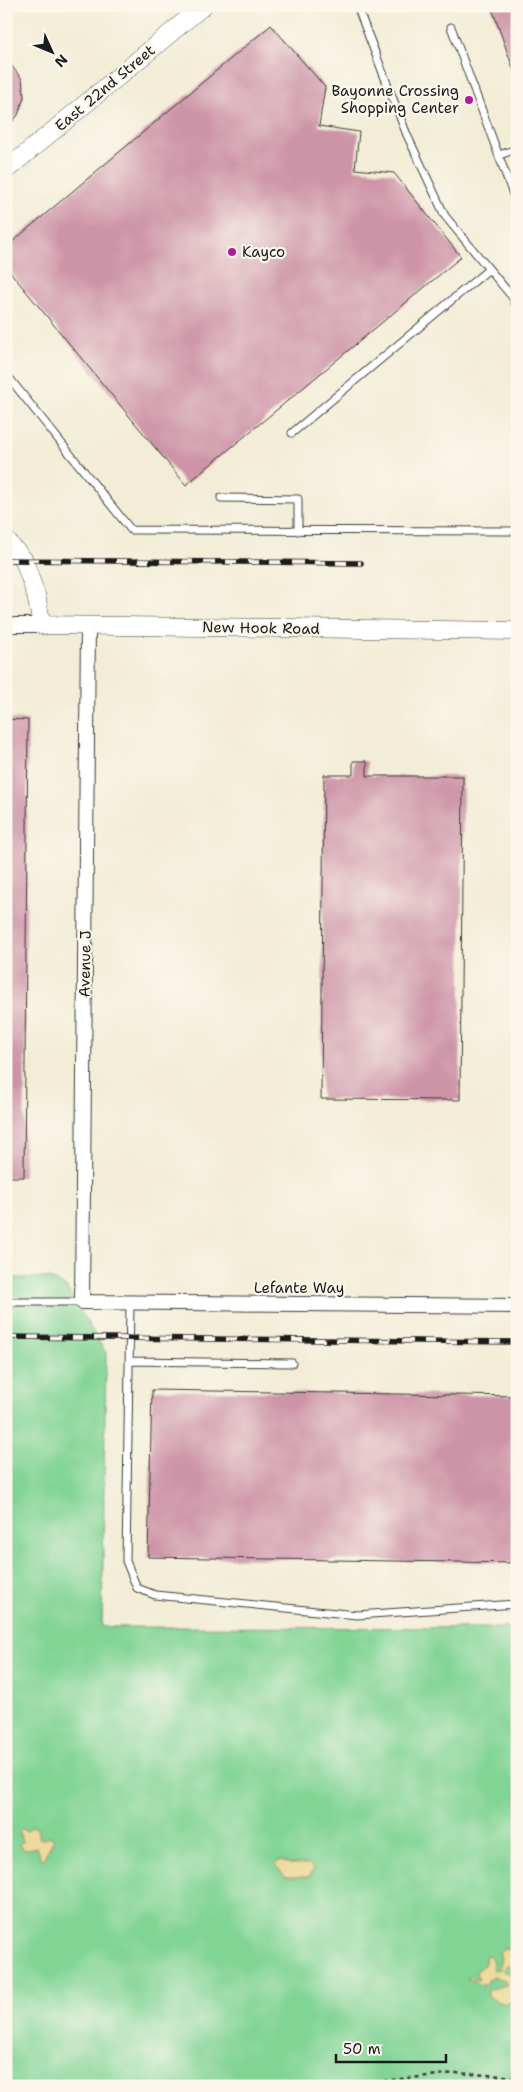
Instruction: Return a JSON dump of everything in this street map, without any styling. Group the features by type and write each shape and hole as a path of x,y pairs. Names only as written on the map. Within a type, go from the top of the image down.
{"street":[{"name":"East 22nd Street","path":"6,170 203,6"},
{"path":"6,540 24,560 36,594 42,625"},
{"name":"New Hook Road","path":"6,625 517,631"},
{"name":"Avenue J","path":"82,1302 88,626"},
{"name":"Lefante Way","path":"82,1302 517,1306"}],"lane":[{"path":"357,6 408,135 445,216 513,298 517,308"},
{"path":"452,27 517,206"},
{"path":"499,155 517,149"},
{"path":"292,433 489,269"},
{"path":"6,374 131,530 517,531"},
{"path":"221,498 298,499 298,531"},
{"path":"6,1302 82,1302"},
{"path":"130,1303 126,1561 137,1588 155,1595 357,1615 517,1604"},
{"path":"129,1361 292,1364"}],"path":[{"path":"336,2086 456,2073 517,2077"}],"green space":[{"path":"6,1278 50,1278 66,1287 106,1353 102,1627 517,1628 517,2086 6,2086"}],"sand":[{"path":"32,1826 37,1828 39,1838 44,1839 48,1836 54,1839 43,1859 41,1859 36,1847 25,1850 18,1845 22,1842 19,1831 23,1829 27,1831"},
{"path":"279,1861 290,1864 310,1864 314,1870 308,1877 286,1877 275,1865"},
{"path":"504,1949 517,1951 517,1964 505,1967 503,1970 504,1972 517,1975 517,1989 512,1992 515,1997 514,2001 505,2004 488,1997 488,1990 506,1985 506,1982 494,1976 488,1979 485,1985 481,1985 467,1978 471,1976 473,1979 478,1980 477,1970 485,1966 485,1956 488,1955 492,1959 494,1970 501,1969 499,1967 501,1958 499,1953"}],"building":[{"path":"491,6 517,6 517,74 515,74"},
{"name":"Kayco","path":"271,25 325,87 319,126 359,132 355,169 394,173 461,257 186,485 6,267 6,247"},
{"path":"6,59 22,79 24,97 18,115 6,129"},
{"path":"6,719 28,720 24,1177 6,1177"},
{"path":"353,761 367,761 367,776 463,776 460,1100 321,1099 324,775 353,775"},
{"path":"152,1390 517,1396 517,1563 148,1557"}],"railway":[{"path":"6,560 361,563"},
{"path":"6,1337 517,1342"}],"place":[{"name":"Bayonne Crossing Shopping Center","path":"469,100"},
{"name":"Kayco","path":"232,252"}]}
